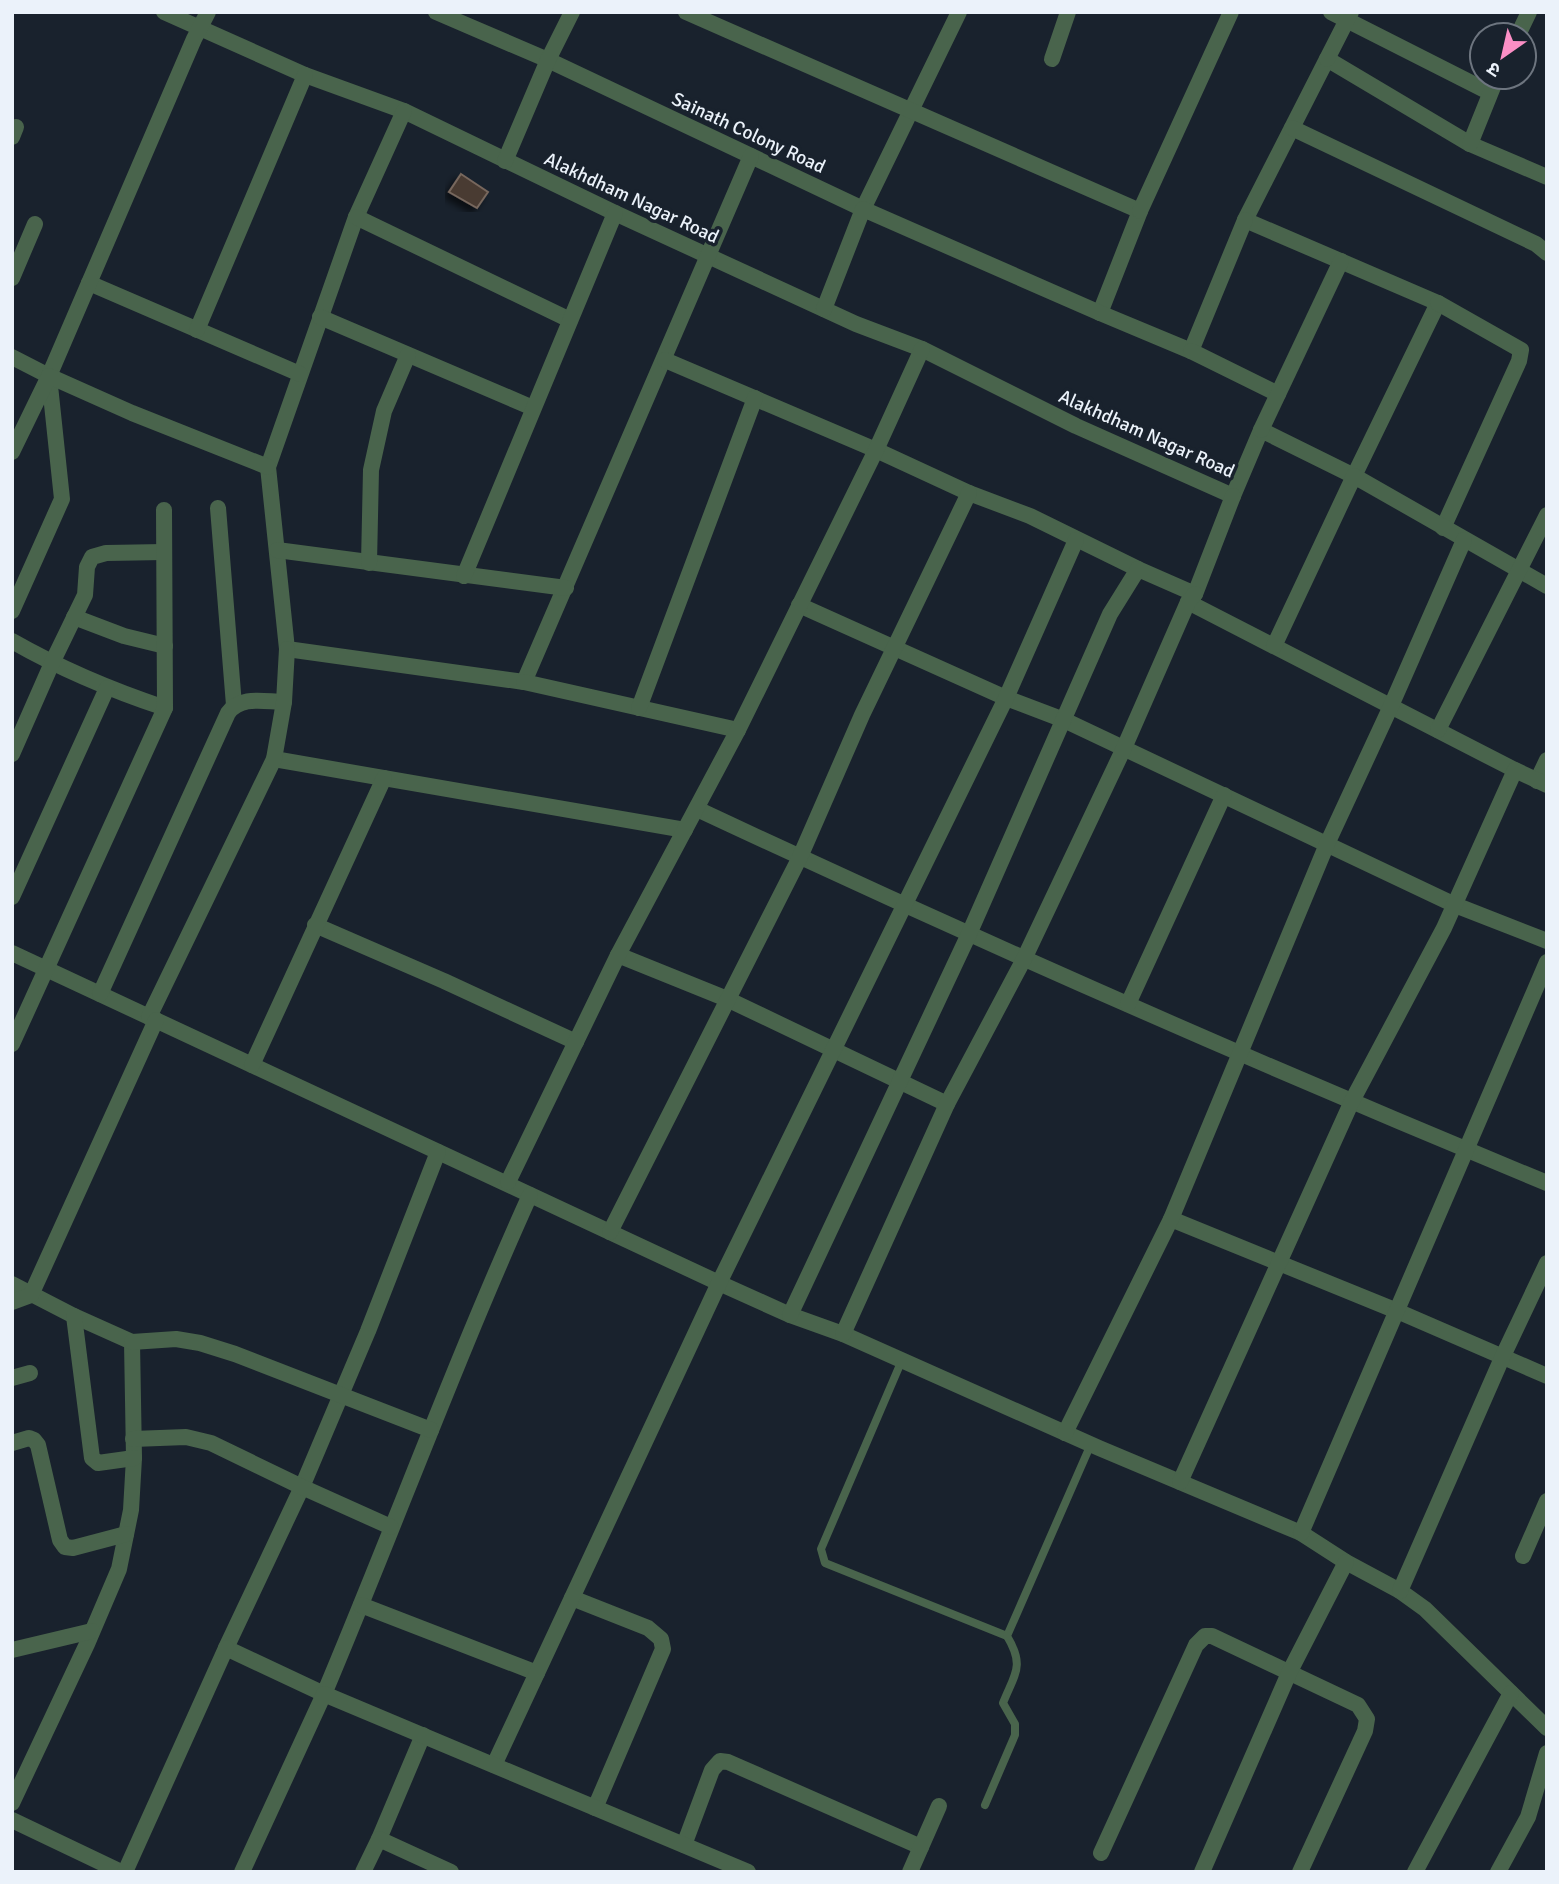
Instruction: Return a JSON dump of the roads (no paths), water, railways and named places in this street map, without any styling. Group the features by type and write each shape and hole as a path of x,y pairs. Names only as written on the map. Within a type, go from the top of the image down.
{"street":[{"name":"Alakhdham Nagar Road","path":"164,12 305,75 404,111 615,213 856,324 922,349 1076,426 1233,496 1261,430 1341,261"},
{"path":"12,452 49,376 208,12"},
{"name":"Sainath Colony Road","path":"436,12 548,60 863,209 1191,351 1278,394"},
{"path":"505,161 548,60 572,12"},
{"path":"824,309 863,209 959,12"},
{"path":"1052,59 1068,12"},
{"path":"1331,12 1349,16 1468,72"},
{"path":"688,13 1140,211"},
{"path":"1191,351 1245,220 1349,16"},
{"path":"1100,313 1140,211 1229,18"},
{"path":"1327,59 1470,144 1547,176"},
{"path":"197,330 305,75"},
{"path":"1470,144 1490,91"},
{"path":"12,1302 31,1295 152,1018 274,759 285,702 287,649 268,467 356,217 404,111"},
{"path":"1292,128 1536,244 1547,253"},
{"path":"524,682 751,156"},
{"path":"464,576 615,213"},
{"path":"356,217 570,320"},
{"path":"1245,220 1438,303 1521,350 1519,361 1443,528"},
{"path":"12,278 35,224"},
{"path":"89,283 300,374"},
{"path":"1274,646 1438,303"},
{"path":"320,317 533,408"},
{"path":"508,1182 618,955 738,730 876,450 922,349"},
{"path":"369,563 371,470 384,411 408,355"},
{"path":"12,357 132,413 268,467"},
{"path":"665,360 876,450 969,493 1030,516 1138,569 1274,646 1542,783 1547,760"},
{"path":"12,611 62,499 49,376"},
{"path":"639,708 755,398"},
{"path":"1261,430 1354,476 1547,586"},
{"path":"610,1232 800,857 862,715 969,493"},
{"path":"843,1334 947,1104 1024,959 1124,748 1192,598 1233,496"},
{"path":"100,994 234,705 218,508"},
{"path":"12,1044 165,708 164,510"},
{"path":"1438,730 1547,515"},
{"path":"494,1765 719,1283 1006,698 1076,540"},
{"path":"1065,1433 1171,1219 1327,844 1464,540"},
{"path":"277,550 566,588"},
{"path":"12,754 85,595 87,568 92,557 106,553 164,552"},
{"path":"790,1315 901,1083 1110,614 1138,569"},
{"path":"799,605 1006,698 1064,720 1455,905 1547,941"},
{"path":"74,617 124,636 165,646"},
{"path":"12,641 107,688 165,708"},
{"path":"287,649 524,682 738,730"},
{"path":"12,897 107,688"},
{"path":"234,705 243,701 285,702"},
{"path":"274,759 685,830"},
{"path":"1180,1482 1352,1101 1455,905 1515,770"},
{"path":"252,1065 384,778"},
{"path":"1128,1004 1224,795"},
{"path":"697,809 1024,959 1547,1183"},
{"path":"316,925 576,1042"},
{"path":"12,953 790,1315 843,1334 1065,1433 1301,1533 1346,1562 1400,1591 1425,1609 1547,1728"},
{"path":"618,955 727,999 947,1104"},
{"path":"1301,1533 1547,962"},
{"path":"12,1820 123,1872 302,1488 368,1331 438,1152"},
{"path":"242,1872 362,1605 391,1527 530,1195"},
{"path":"1171,1219 1397,1311 1547,1377"},
{"path":"1400,1591 1502,1358 1547,1263"},
{"path":"12,1284 132,1342 176,1339 200,1343 431,1430"},
{"path":"74,1316 92,1458 98,1463 134,1458"},
{"path":"12,1803 119,1569 131,1510 134,1458 132,1342"},
{"path":"12,1378 30,1373"},
{"path":"132,1439 186,1437 211,1443 302,1488 391,1527"},
{"path":"12,1443 29,1438 38,1445 60,1540 65,1547 73,1548 126,1534"},
{"path":"1523,1556 1547,1501"},
{"path":"1202,1872 1289,1673 1346,1562"},
{"path":"572,1598 648,1628 662,1639 663,1649 595,1808"},
{"path":"362,1605 537,1673"},
{"path":"12,1650 92,1631"},
{"path":"1101,1853 1200,1640 1205,1636 1212,1636 1358,1705 1367,1720 1366,1731 1300,1872"},
{"path":"226,1648 324,1694 748,1872"},
{"path":"1420,1870 1511,1693"},
{"path":"363,1872 423,1735"},
{"path":"1498,1872 1528,1817 1547,1753"},
{"path":"684,1845 712,1770 720,1761 728,1762 921,1847"},
{"path":"910,1872 939,1806"},
{"path":"379,1839 451,1872"}],"lane":[{"path":"902,1360 821,1549 825,1563 1007,1636 1016,1650 1019,1664 1003,1703 1015,1724 1015,1735 985,1805"},
{"path":"1007,1636 1091,1444"}]}
